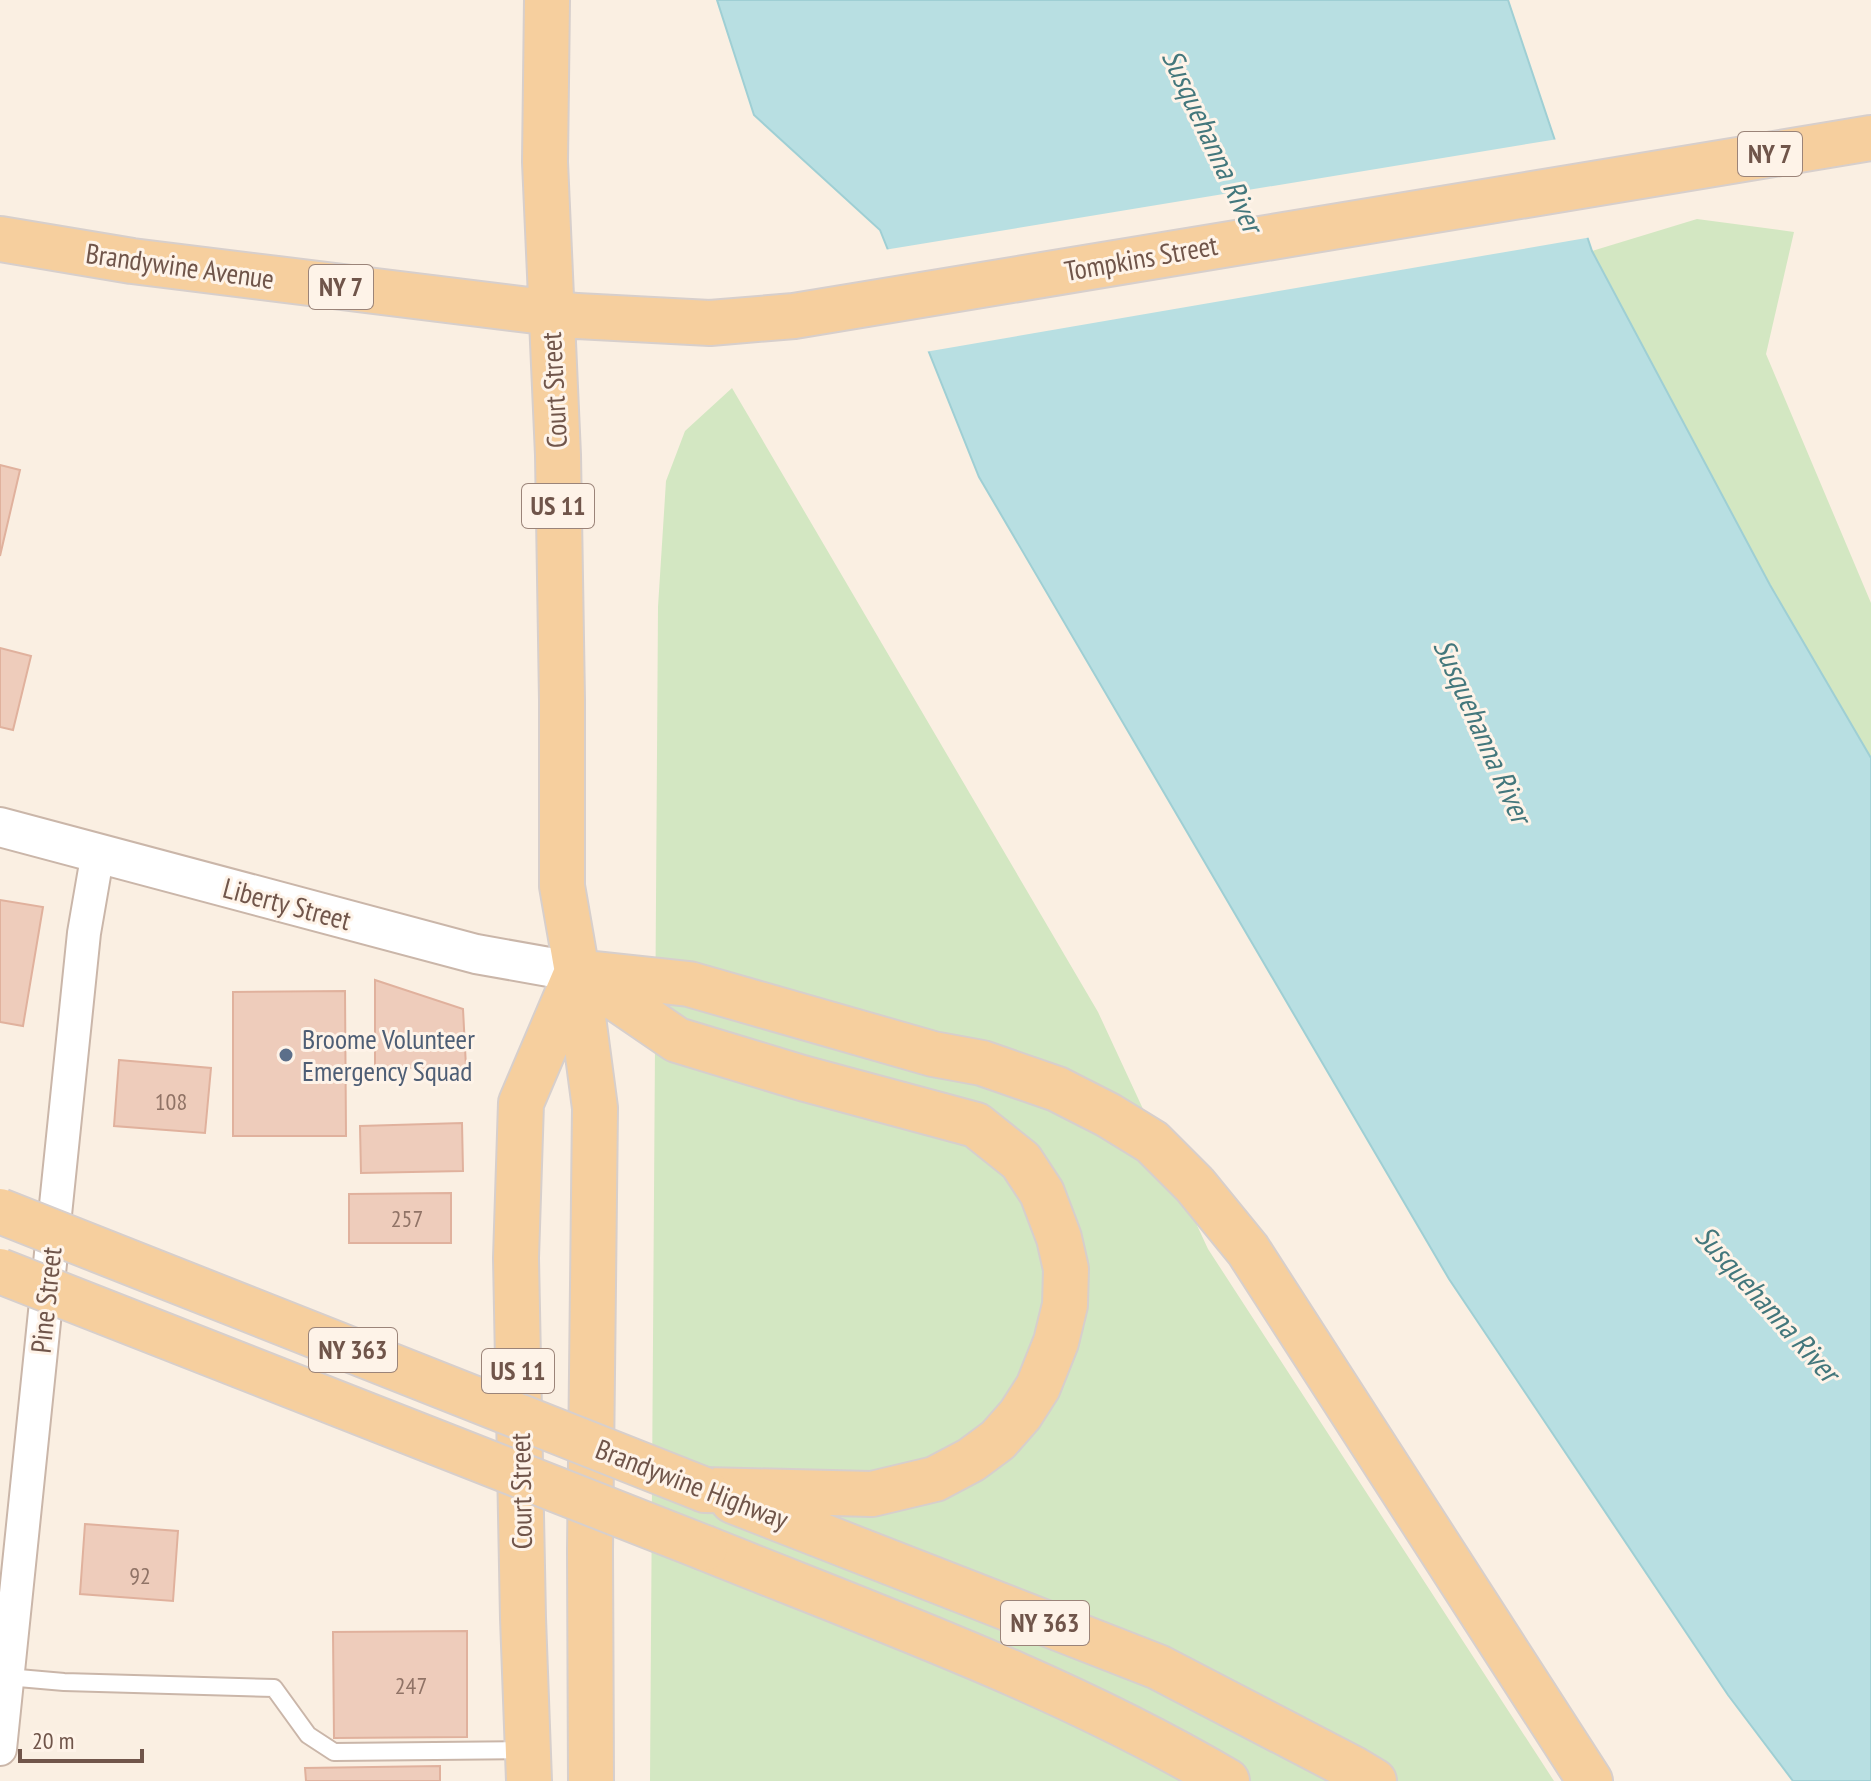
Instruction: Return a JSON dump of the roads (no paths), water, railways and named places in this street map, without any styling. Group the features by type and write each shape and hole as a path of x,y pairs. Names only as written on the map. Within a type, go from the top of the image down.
{"main road":[{"name":"Court Street","path":"547,0 545,162 558,455 562,886 595,1108 591,1781"},
{"name":"Tompkins Street","path":"551,313 710,323 794,316 1871,138"},
{"name":"Brandywine Avenue","path":"0,239 132,261 551,313"},
{"name":"Court Street","path":"528,1766 516,1258 521,1103 577,972"},
{"path":"577,972 677,1040 976,1125 1021,1161 1042,1193 1059,1238 1066,1269 1065,1305 1056,1342 1038,1387 1020,1415 998,1440 980,1453 935,1479 872,1494 705,1490"},
{"path":"577,972 689,984 933,1054 982,1063 1057,1089 1152,1142 1195,1185 1248,1250 1590,1781"},
{"name":"Brandywine Highway","path":"0,1211 1158,1667 1374,1781"},
{"name":"Brandywine Highway","path":"0,1271 946,1645 1085,1705 1227,1781"},
{"path":"946,1645 1181,1781"}],"street":[{"name":"Liberty Street","path":"0,827 476,954 577,972"},
{"name":"Pine Street","path":"0,1749 84,933 98,852"}],"lane":[{"path":"7,1677 64,1682 274,1688 308,1735 334,1752 528,1766"}],"water":[{"name":"Susquehanna River","path":"717,0 1508,0 1592,251 1770,585 1871,758 1871,1781 1793,1781 1728,1695 1449,1279 979,477 880,230 754,115"}],"place":[{"name":"Broome Volunteer Emergency Squad","path":"286,1055"}]}
